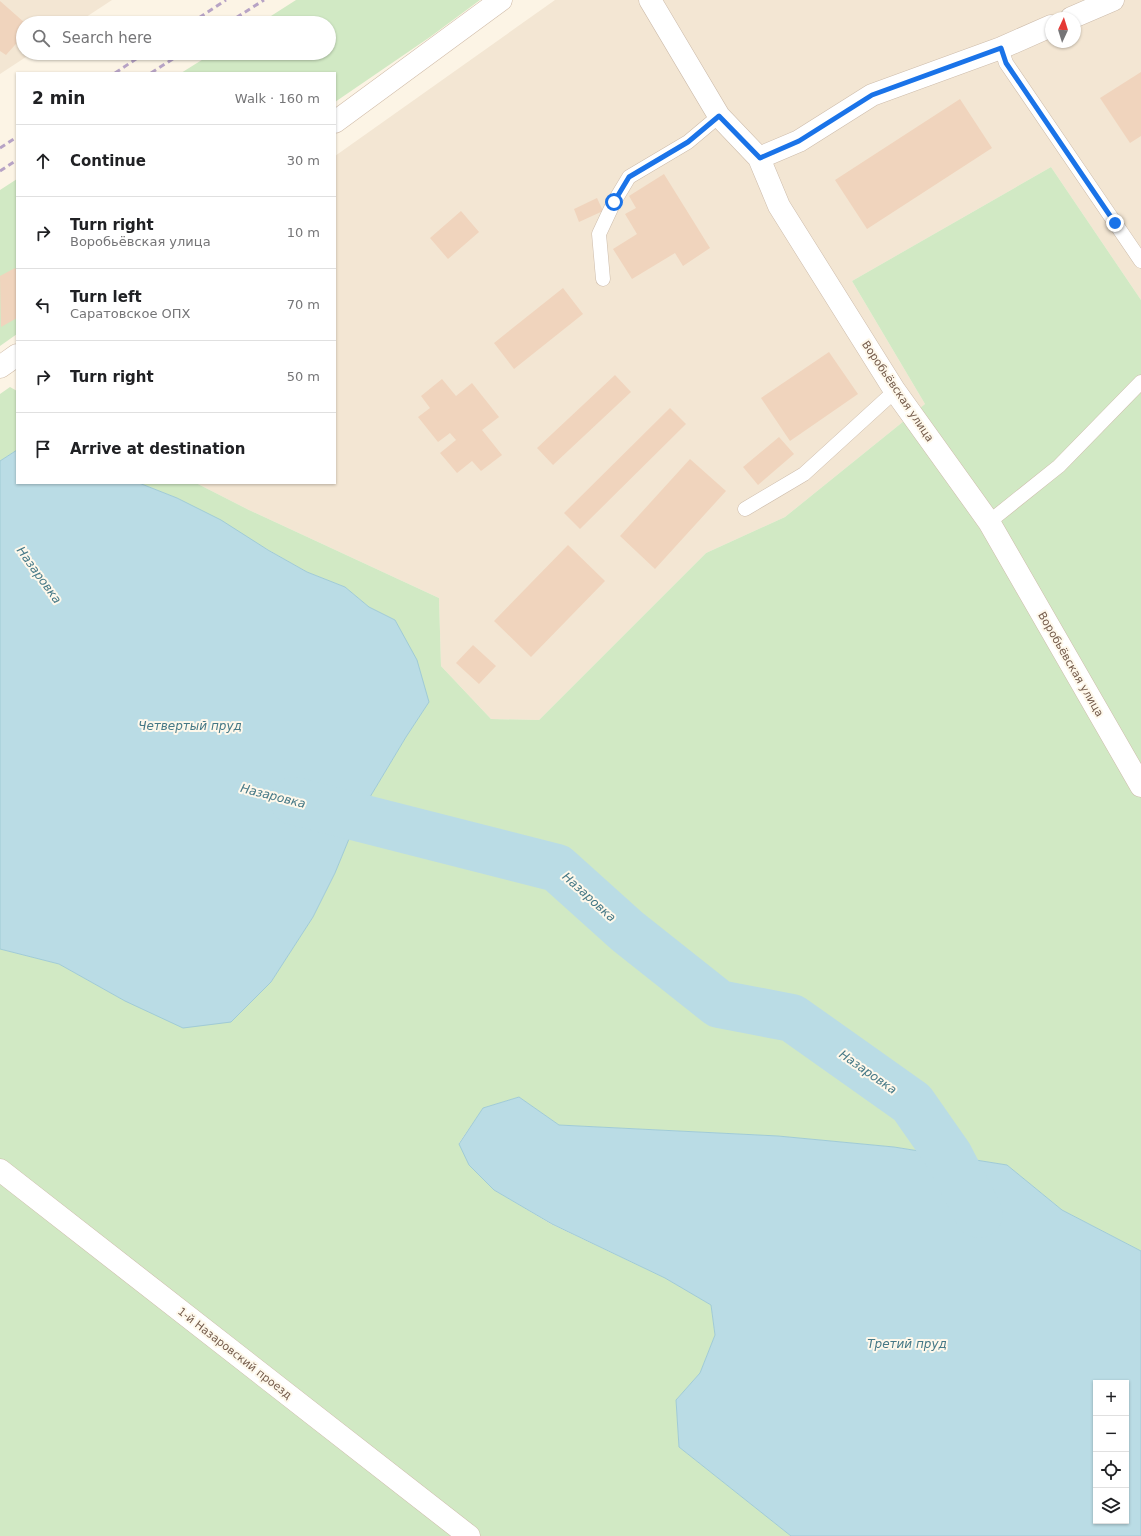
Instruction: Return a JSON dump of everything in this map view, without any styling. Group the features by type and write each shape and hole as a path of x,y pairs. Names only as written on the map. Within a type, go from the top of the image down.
{"street":[{"path":"336,121 502,0"},
{"name":"Воробьёвская улица","path":"650,0 719,116 760,158 779,206 896,391 989,522 1141,786"},
{"path":"1081,14 1113,0"},
{"path":"760,158 799,141 872,95 1001,48 1045,29"},
{"path":"0,367 16,356"},
{"name":"1-й Назаровский проезд","path":"0,1170 469,1536"}],"lane":[{"path":"1001,48 1006,63 1141,261"},
{"path":"603,279 599,234 614,202 629,177 688,142 719,116"},
{"path":"989,522 1059,466 1141,382"},
{"path":"745,509 804,474 896,391"}],"shaded area":[{"path":"0,0 112,0 88,16 16,16 16,60 21,60 0,74"},
{"path":"555,0 1141,0 1141,300 1051,167 852,281 925,404 785,517 706,553 539,720 491,719 441,666 439,598 249,510 198,484 336,484 336,155"}],"green space":[{"path":"296,0 480,0 430,37 336,101 336,72 183,72 202,60 336,60 336,16 271,16"},
{"path":"1051,167 1141,300 1141,1251 1062,1210 1007,1165 894,1147 778,1136 559,1125 519,1097 483,1108 459,1143 494,1190 551,1224 665,1278 711,1305 715,1335 700,1373 676,1400 679,1447 791,1536 0,1536 0,949 59,964 125,1001 271,982 313,917 335,873 358,817 429,702 395,620 369,607 345,587 307,572 177,498 142,484 198,484 249,510 439,598 441,666 491,719 539,720 706,553 785,517 925,404 852,281"},
{"path":"16,180 16,335 0,346 0,190"},
{"path":"10,387 16,390 16,451 0,461 0,394"}],"water":[{"name":"Четвертый пруд","path":"16,451 16,484 142,484 177,498 221,520 268,550 307,572 345,587 369,607 395,620 417,660 429,702 358,817 335,873 313,917 271,982 231,1022 183,1028 125,1001 59,964 0,949 0,461"},
{"name":"Третий пруд","path":"519,1097 559,1125 778,1136 894,1147 1007,1165 1062,1210 1141,1251 1141,1536 791,1536 679,1447 676,1400 700,1373 715,1335 711,1305 665,1278 552,1224 494,1190 469,1165 459,1144 483,1108"}],"building":[{"path":"0,1 17,16 16,44 6,55 0,51"},
{"path":"1141,72 1141,136 1130,143 1100,98"},
{"path":"960,99 992,148 867,229 835,180"},
{"path":"664,174 710,248 683,266 675,253 632,279 613,249 637,234 625,214 636,208 629,196"},
{"path":"597,198 603,211 579,222 574,209"},
{"path":"461,211 479,232 448,259 430,238"},
{"path":"15,268 16,270 16,319 1,327 0,276"},
{"path":"563,288 583,314 514,369 494,343"},
{"path":"829,352 858,394 790,441 761,398"},
{"path":"615,375 631,392 553,465 537,448"},
{"path":"442,379 456,396 472,383 499,417 482,430 502,455 481,471 472,461 457,473 440,453 456,440 450,433 438,442 418,417 430,408 421,396"},
{"path":"670,408 686,424 580,529 564,513"},
{"path":"779,437 794,454 758,485 743,467"},
{"path":"690,459 726,491 655,569 620,536"},
{"path":"568,545 605,581 531,657 494,621"},
{"path":"473,645 496,666 479,684 456,663"}],"waterway":[{"name":"Назаровка","path":"294,801 557,868 627,931 719,1004 792,1018 912,1103 949,1156 979,1214"}],"railway":[{"path":"202,16 226,0"},
{"path":"239,16 264,0"},
{"path":"116,72 134,60"},
{"path":"153,72 171,60"},
{"path":"0,148 16,138"},
{"path":"0,171 16,161"}],"route":[{"path":"614,202 629,177 688,142 719,116 760,158 774,150 799,141 872,95 1001,48 1006,63 1115,223"}]}
